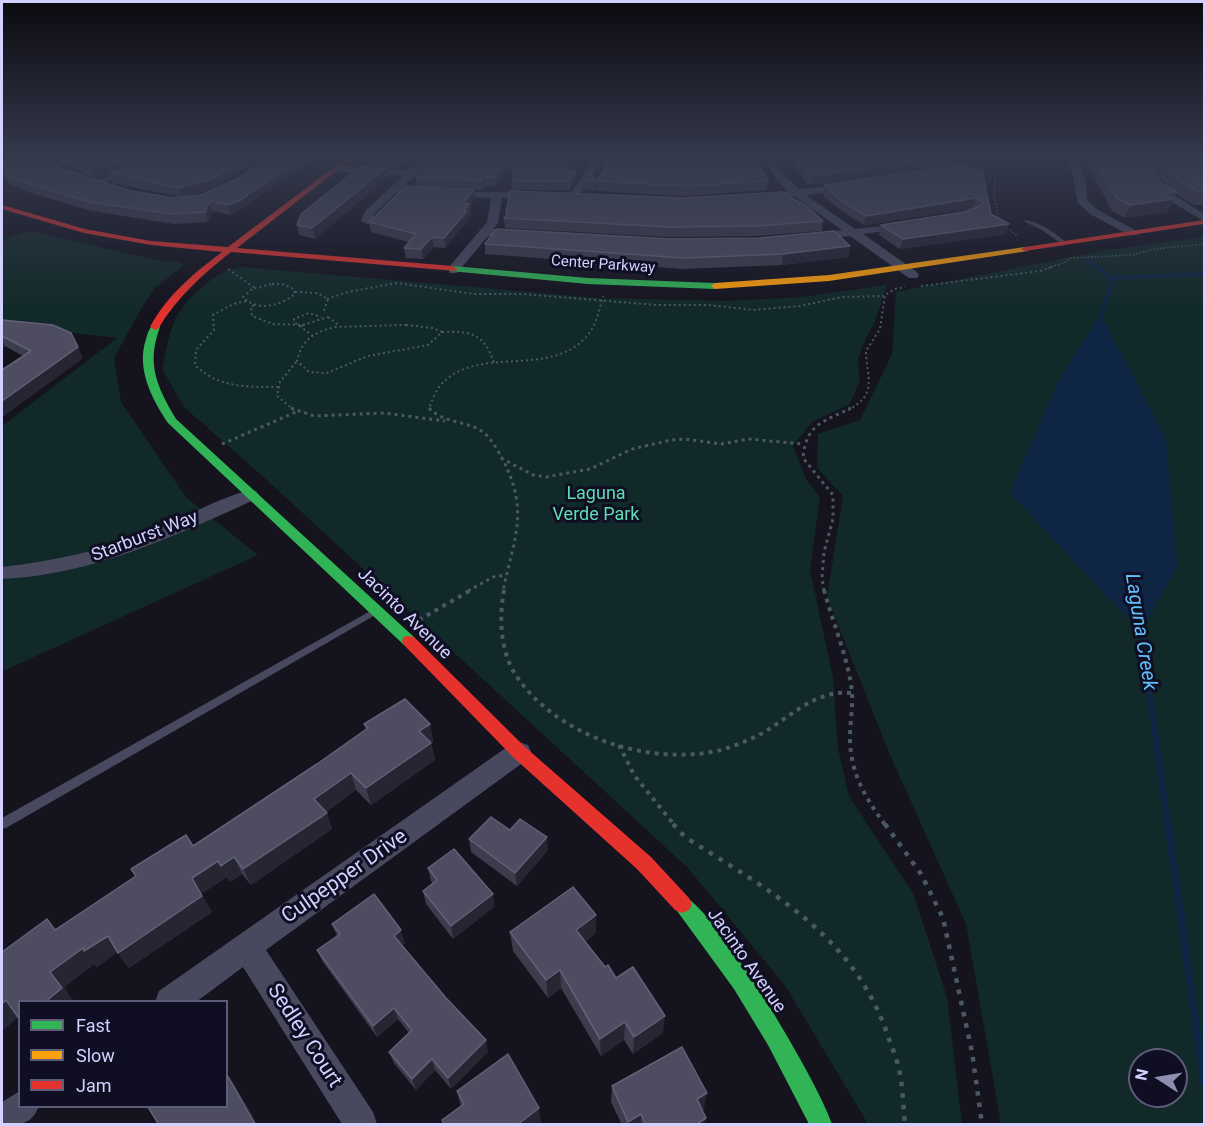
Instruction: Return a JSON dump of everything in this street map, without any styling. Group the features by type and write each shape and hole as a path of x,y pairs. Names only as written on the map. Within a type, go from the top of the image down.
{"main road":[{"name":"Center Parkway","path":"15,211 103,235 224,258 453,270 630,284 716,286 907,272 1204,231"},
{"name":"Jacinto Avenue","path":"283,211 224,258 183,286 161,312 147,344 147,375 160,406 172,421 250,495 376,610 519,752 644,863 694,917 733,969 780,1043 821,1125"},
{"name":"Center Parkway","path":"2,218 101,244 224,258 634,294 769,292 852,285 907,272 1064,243 1204,220"}],"street":[{"path":"367,221 371,211"},
{"path":"453,270 485,232 495,211"},
{"path":"820,211 907,272"},
{"path":"1092,211 1133,233"},
{"path":"1190,211 1204,220"},
{"path":"802,239 918,223"},
{"path":"485,232 531,236"},
{"name":"Starburst Way","path":"2,573 47,568 113,553 150,540 250,495"},
{"name":"Culpepper Drive","path":"173,1000 519,752"},
{"name":"Sedley Court","path":"247,946 361,1125"},
{"path":"2,1122 22,1108"}],"lane":[{"path":"1027,221 1044,229 1064,243"},
{"path":"2,824 376,610"}],"path":[{"path":"996,211 1002,223"},
{"path":"1005,227 1022,238"},
{"path":"982,1125 974,1062 947,933 929,888 867,800 858,782 850,741 852,693 822,578 824,552 833,519 833,495 827,484 806,465 803,458 803,444 806,436 816,425 856,406 866,395 870,381 866,351 881,328 884,296 888,290 1040,271 1066,262 1070,258 1083,256 1131,255 1155,249 1204,244"},
{"path":"224,258 255,288"},
{"path":"295,292 313,292 327,298 396,283 474,294 522,294 657,305 709,305 753,310 800,306 842,297 884,296"},
{"path":"246,302 243,297 255,288 282,284 290,286 295,292"},
{"path":"278,387 231,385 214,381 201,374 195,366 196,350 214,330 213,315 233,304 282,302 295,292"},
{"path":"302,326 316,323 327,298"},
{"path":"602,300 588,336 577,345 541,359 479,363 464,368 446,378 434,392 429,408 434,415 482,431 494,442 518,498 518,522 505,575 500,633 512,672 525,691 542,707 604,742 680,754 719,751 756,736 828,693 852,693"},
{"path":"254,304 250,313 263,322 297,324 313,336"},
{"path":"297,324 294,319 303,314 321,315 328,316 341,327"},
{"path":"452,422 384,413 320,417 296,412 277,396 278,387 297,361 299,350 313,336 323,330 341,327 422,326 441,332 472,333 481,337 490,348 494,363"},
{"path":"297,361 309,373 333,372 370,355 411,350 429,344 439,338 441,332"},
{"path":"222,444 296,412"},
{"path":"501,458 533,475 546,477 590,469 632,449 671,440 685,439 721,444 749,439 803,444"},
{"path":"418,621 493,577 505,575"},
{"path":"619,745 634,775 656,805 685,837 784,900 817,926 855,970 886,1028 900,1072 905,1125"}],"green space":[{"path":"29,231 161,261 181,262 184,265 155,288 114,358 121,402 186,497 258,555 3,671 2,426 117,338 2,325 2,240"},
{"path":"1204,237 1204,1124 1001,1124 966,924 890,755 827,597 843,496 817,468 818,434 860,420 892,354 896,292 1100,251"},
{"name":"Laguna Verde Park","path":"242,267 599,298 727,301 802,297 887,285 874,324 858,359 860,381 850,404 812,422 793,446 807,481 820,497 810,570 833,677 838,748 849,796 913,893 947,997 962,1124 868,1124 786,987 688,868 259,473 184,407 162,369 174,322 185,304 209,281 226,271"}],"water":[{"path":"1100,314 1166,438 1177,566 1141,633 1010,493 1058,382"}],"building":[{"path":"147,211 206,211 205,212 171,214"},
{"path":"305,211 334,211 312,228 297,225 301,214"},
{"path":"381,211 467,211 444,238 432,237 421,249 404,248 416,234 369,222"},
{"path":"812,211 823,221 756,226 669,227 504,218 508,213 506,212"},
{"path":"857,211 899,211 866,216"},
{"path":"990,211 991,214 1009,224 903,239 881,225 964,212"},
{"path":"496,229 670,239 760,238 834,231 850,246 783,254 684,258 485,244"},
{"path":"2,320 53,325 71,333 78,347 2,401 2,370 31,351 2,336"},
{"path":"405,699 430,724 419,731 431,743 366,788 351,773 314,799 327,813 243,869 234,857 221,866 218,861 192,878 202,896 118,953 108,936 84,951 83,948 50,972 62,988 47,1000 18,1000 18,1017 6,1000 2,1004 2,952 47,919 55,930 136,876 131,869 186,835 193,846 368,728 364,724"},
{"path":"491,817 510,830 520,819 547,837 515,873 469,839"},
{"path":"454,849 493,894 451,926 423,891 437,880 428,868"},
{"path":"573,887 596,915 576,930 605,967 608,965 616,978 633,967 665,1016 634,1037 625,1022 600,1039 560,970 546,980 510,932"},
{"path":"374,894 401,930 394,936 446,998 486,1040 448,1078 432,1059 412,1079 389,1052 412,1030 394,1008 373,1026 317,950 340,934 332,924"},
{"path":"682,1047 707,1093 697,1099 706,1118 695,1125 646,1125 641,1114 628,1122 612,1086"},
{"path":"508,1054 539,1108 517,1125 444,1125 442,1120 464,1104 457,1091"},
{"path":"228,1077 255,1124 254,1125 159,1125 149,1108 228,1108"}],"waterway":[{"path":"1085,260 1100,268"},
{"name":"Laguna Creek","path":"1097,267 1110,280 1111,286 1101,320"},
{"name":"Laguna Creek","path":"1110,278 1204,274"},
{"name":"Laguna Creek","path":"1140,626 1168,826"},
{"name":"Laguna Creek","path":"1168,824 1204,1083"}],"traffic: fast":[{"path":"453,269 588,281 715,286"},
{"path":"155,327 148,353 150,376 172,421 409,641"},
{"path":"682,904 742,981 775,1037 821,1124"}],"traffic: slow":[{"path":"715,286 829,278 1025,249"}],"traffic: jam":[{"path":"14,211 84,231 151,243 453,269"},
{"path":"155,327 169,304 199,273 281,211"},
{"path":"1025,249 1204,222"},
{"path":"409,641 519,752 644,863 682,904"}]}
